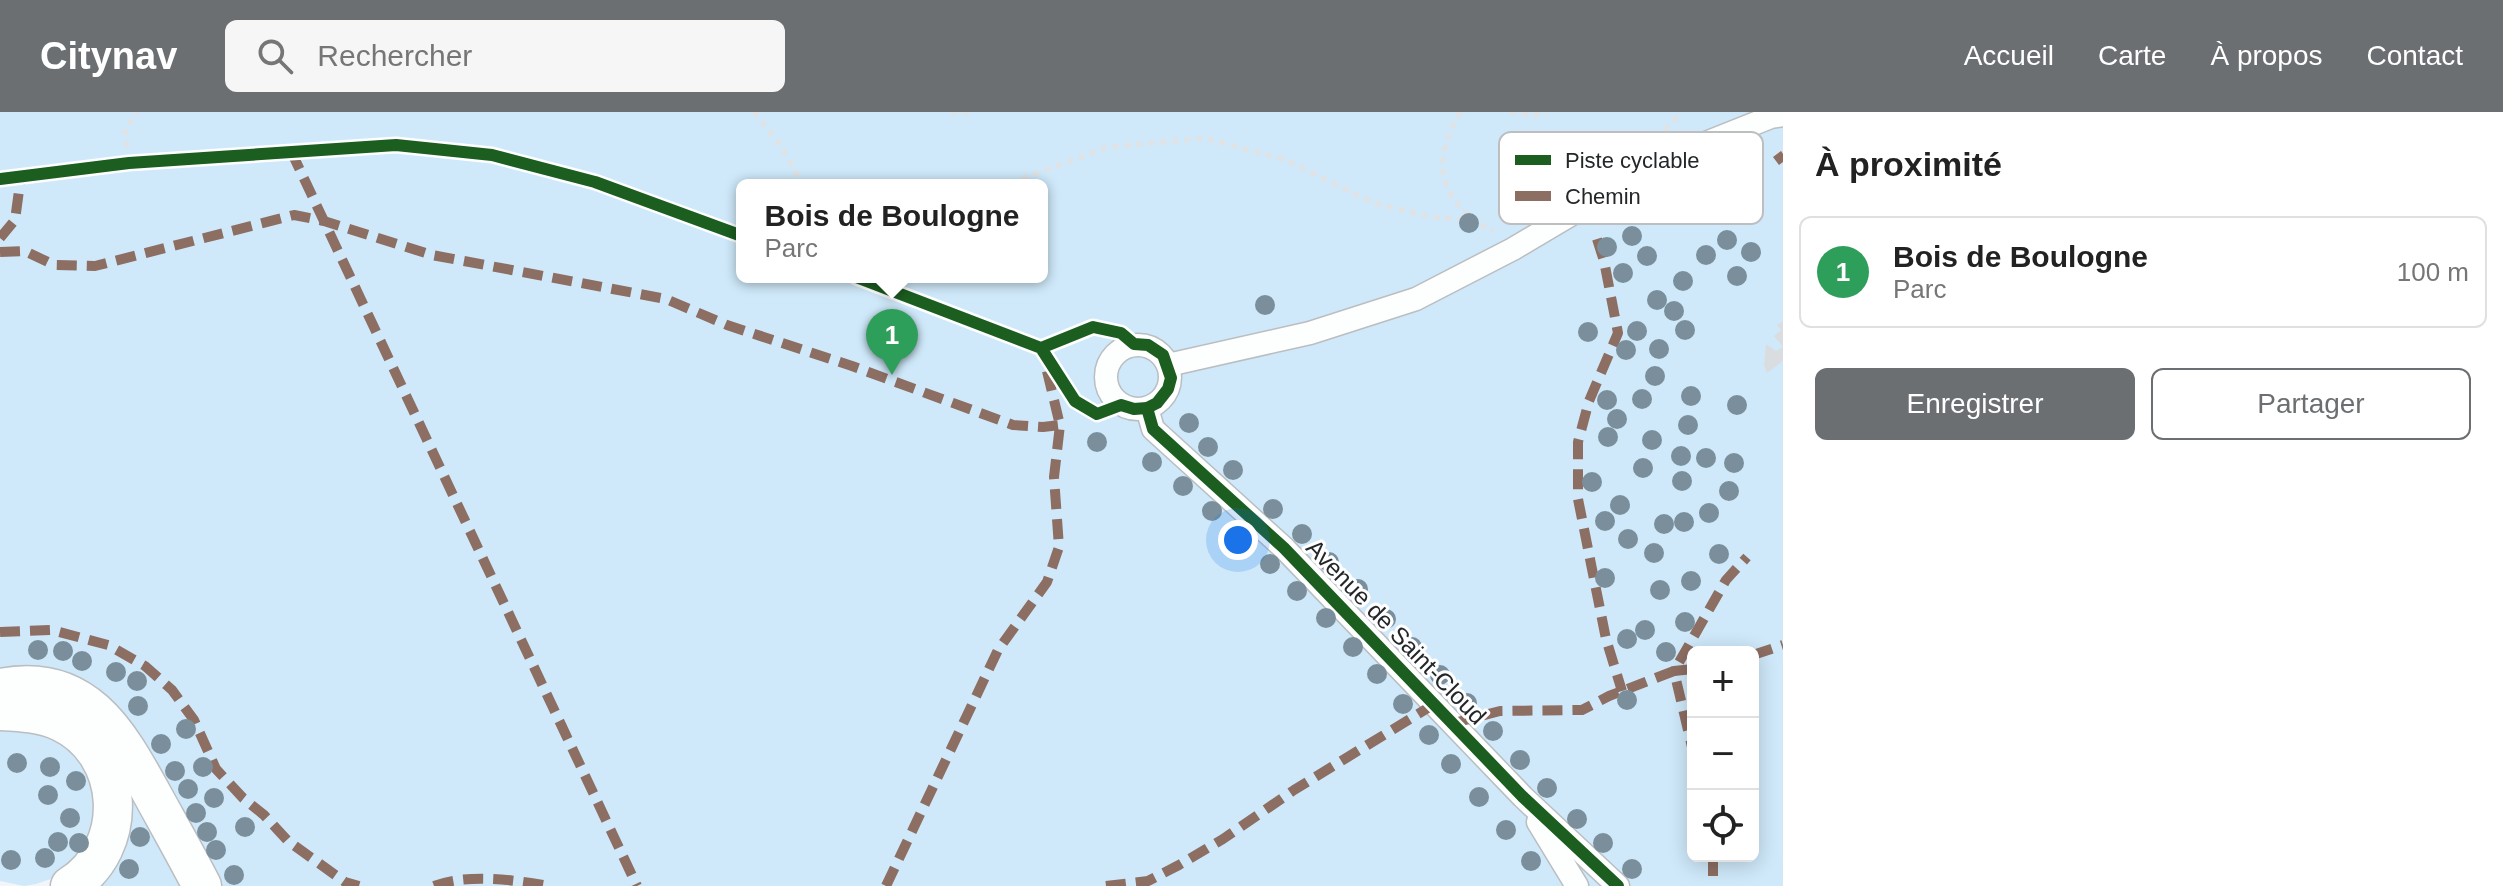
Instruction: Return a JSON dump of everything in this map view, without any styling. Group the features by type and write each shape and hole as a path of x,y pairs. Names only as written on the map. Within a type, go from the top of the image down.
{"highway":[{"path":"0,688 30,685 52,690 75,698 104,719 128,751 202,886"},
{"path":"0,711 46,716 61,722 87,741 106,769 114,802 110,833 97,861 70,886"}],"street":[{"path":"1733,132 1783,115"},
{"path":"1168,365 1310,333 1416,299 1555,224"},
{"path":"1134,344 1154,348 1168,365 1171,378 1168,389 1157,403 1147,408 1134,409 1121,405 1111,395 1105,376 1109,362 1117,351 1134,344"},
{"name":"Avenue de Saint-Cloud","path":"1147,408 1153,429 1284,548 1523,797 1618,886"},
{"name":"Avenue de Saint-Cloud","path":"1523,797 1577,886"}],"lane":[{"path":"0,179 129,163 396,145 492,155 595,182 736,234"},
{"path":"872,283 1041,348"}],"path":[{"path":"129,163 125,129 137,112"},
{"path":"754,112 779,143 800,179"},
{"path":"951,112 972,112"},
{"path":"1460,112 1443,155 1443,180 1450,195 1474,221"},
{"path":"1510,112 1535,115 1547,112"},
{"path":"1665,130 1682,112"},
{"path":"1022,179 1108,147 1205,138 1286,160 1374,203 1426,216 1474,221 1494,231"}],"shaded area":[{"path":"0,112 1783,112 1783,886 221,886 143,744 119,710 0,670"},
{"path":"0,730 39,730 80,755 99,800 86,850 57,877 24,886 0,881"},
{"path":"125,781 185,886 94,886"}],"building":[{"path":"1783,321 1783,347 1774,336 1781,330 1777,325"},
{"path":"1766,344 1776,351 1783,347 1783,361 1767,373 1764,365"}],"marked path":[{"path":"291,151 637,886"},
{"path":"1777,154 1783,162"},
{"path":"0,238 15,220 21,176"},
{"path":"0,252 25,251 54,265 95,266 294,215 324,221 432,255 666,299 727,325 852,366 1013,425 1060,425"},
{"path":"1597,239 1618,333 1589,401 1578,442 1578,499 1606,639 1622,691"},
{"path":"886,886 998,650 1047,582 1059,547 1054,477 1060,425 1046,367"},
{"path":"1454,723 1500,711 1582,710 1674,671 1726,580 1747,557"},
{"path":"0,632 52,630 108,645 145,666 172,690 194,720 216,769 243,798 288,841 345,882 359,886"},
{"path":"1759,653 1783,645"},
{"path":"1687,670 1674,671 1687,726"},
{"path":"1106,886 1148,881 1179,865 1436,703"},
{"path":"1713,862 1713,886"},
{"path":"434,886 476,879 549,886"}],"cycle path":[{"path":"0,179 129,163 396,145 492,155 595,182 736,234"},
{"path":"872,283 1041,348"},
{"path":"1093,327 1121,333 1134,344 1148,345 1163,355 1171,378 1168,389 1157,403 1147,408 1134,409 1121,405 1097,414 1075,401 1041,348 1093,327"},
{"path":"1147,408 1153,429 1284,548 1523,797 1618,886"}],"place":[{"name":"Bois de Boulogne","path":"892,375"}]}
